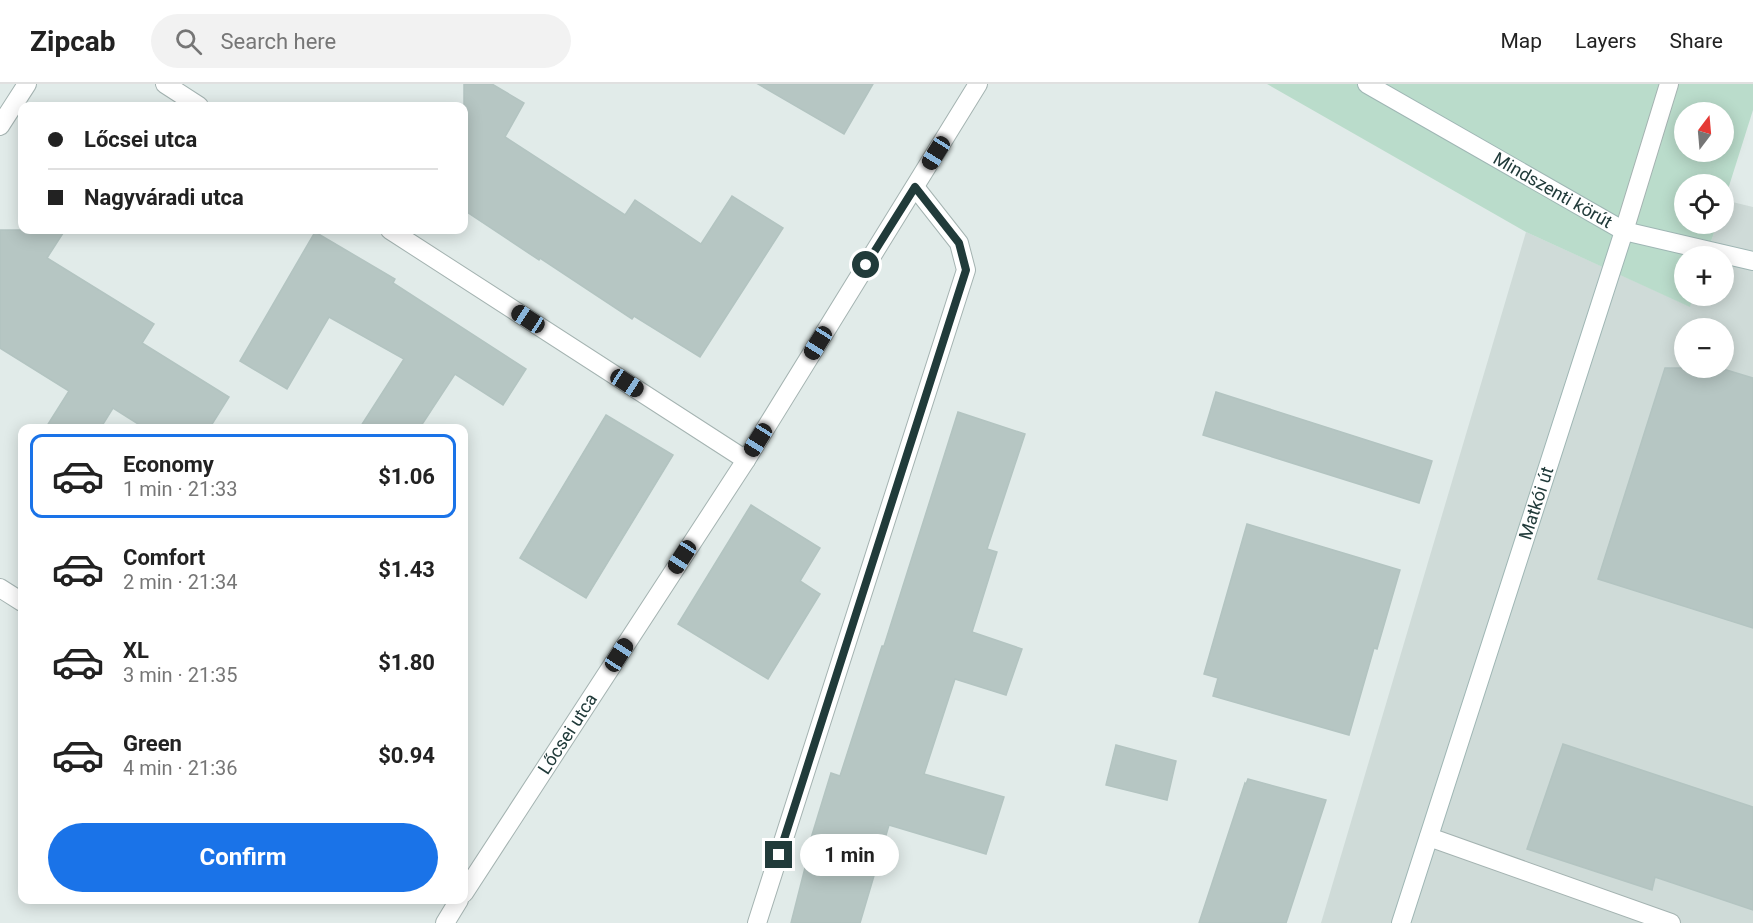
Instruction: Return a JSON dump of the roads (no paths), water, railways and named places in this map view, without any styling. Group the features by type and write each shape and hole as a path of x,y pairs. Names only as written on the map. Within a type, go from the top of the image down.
{"street":[{"path":"0,126 27,84"},
{"path":"165,84 193,102"},
{"name":"Lőcsei utca","path":"468,884 746,460 978,84"},
{"name":"Mindszenti körút","path":"1367,84 1624,231 1753,261"},
{"name":"Matkói út","path":"1401,923 1624,231 1669,84"},
{"path":"757,923 966,270 959,243 915,187"},
{"path":"396,234 746,460"},
{"path":"0,588 18,599"},
{"path":"1429,837 1671,923"},
{"name":"Lőcsei utca","path":"445,923 456,904"}]}
